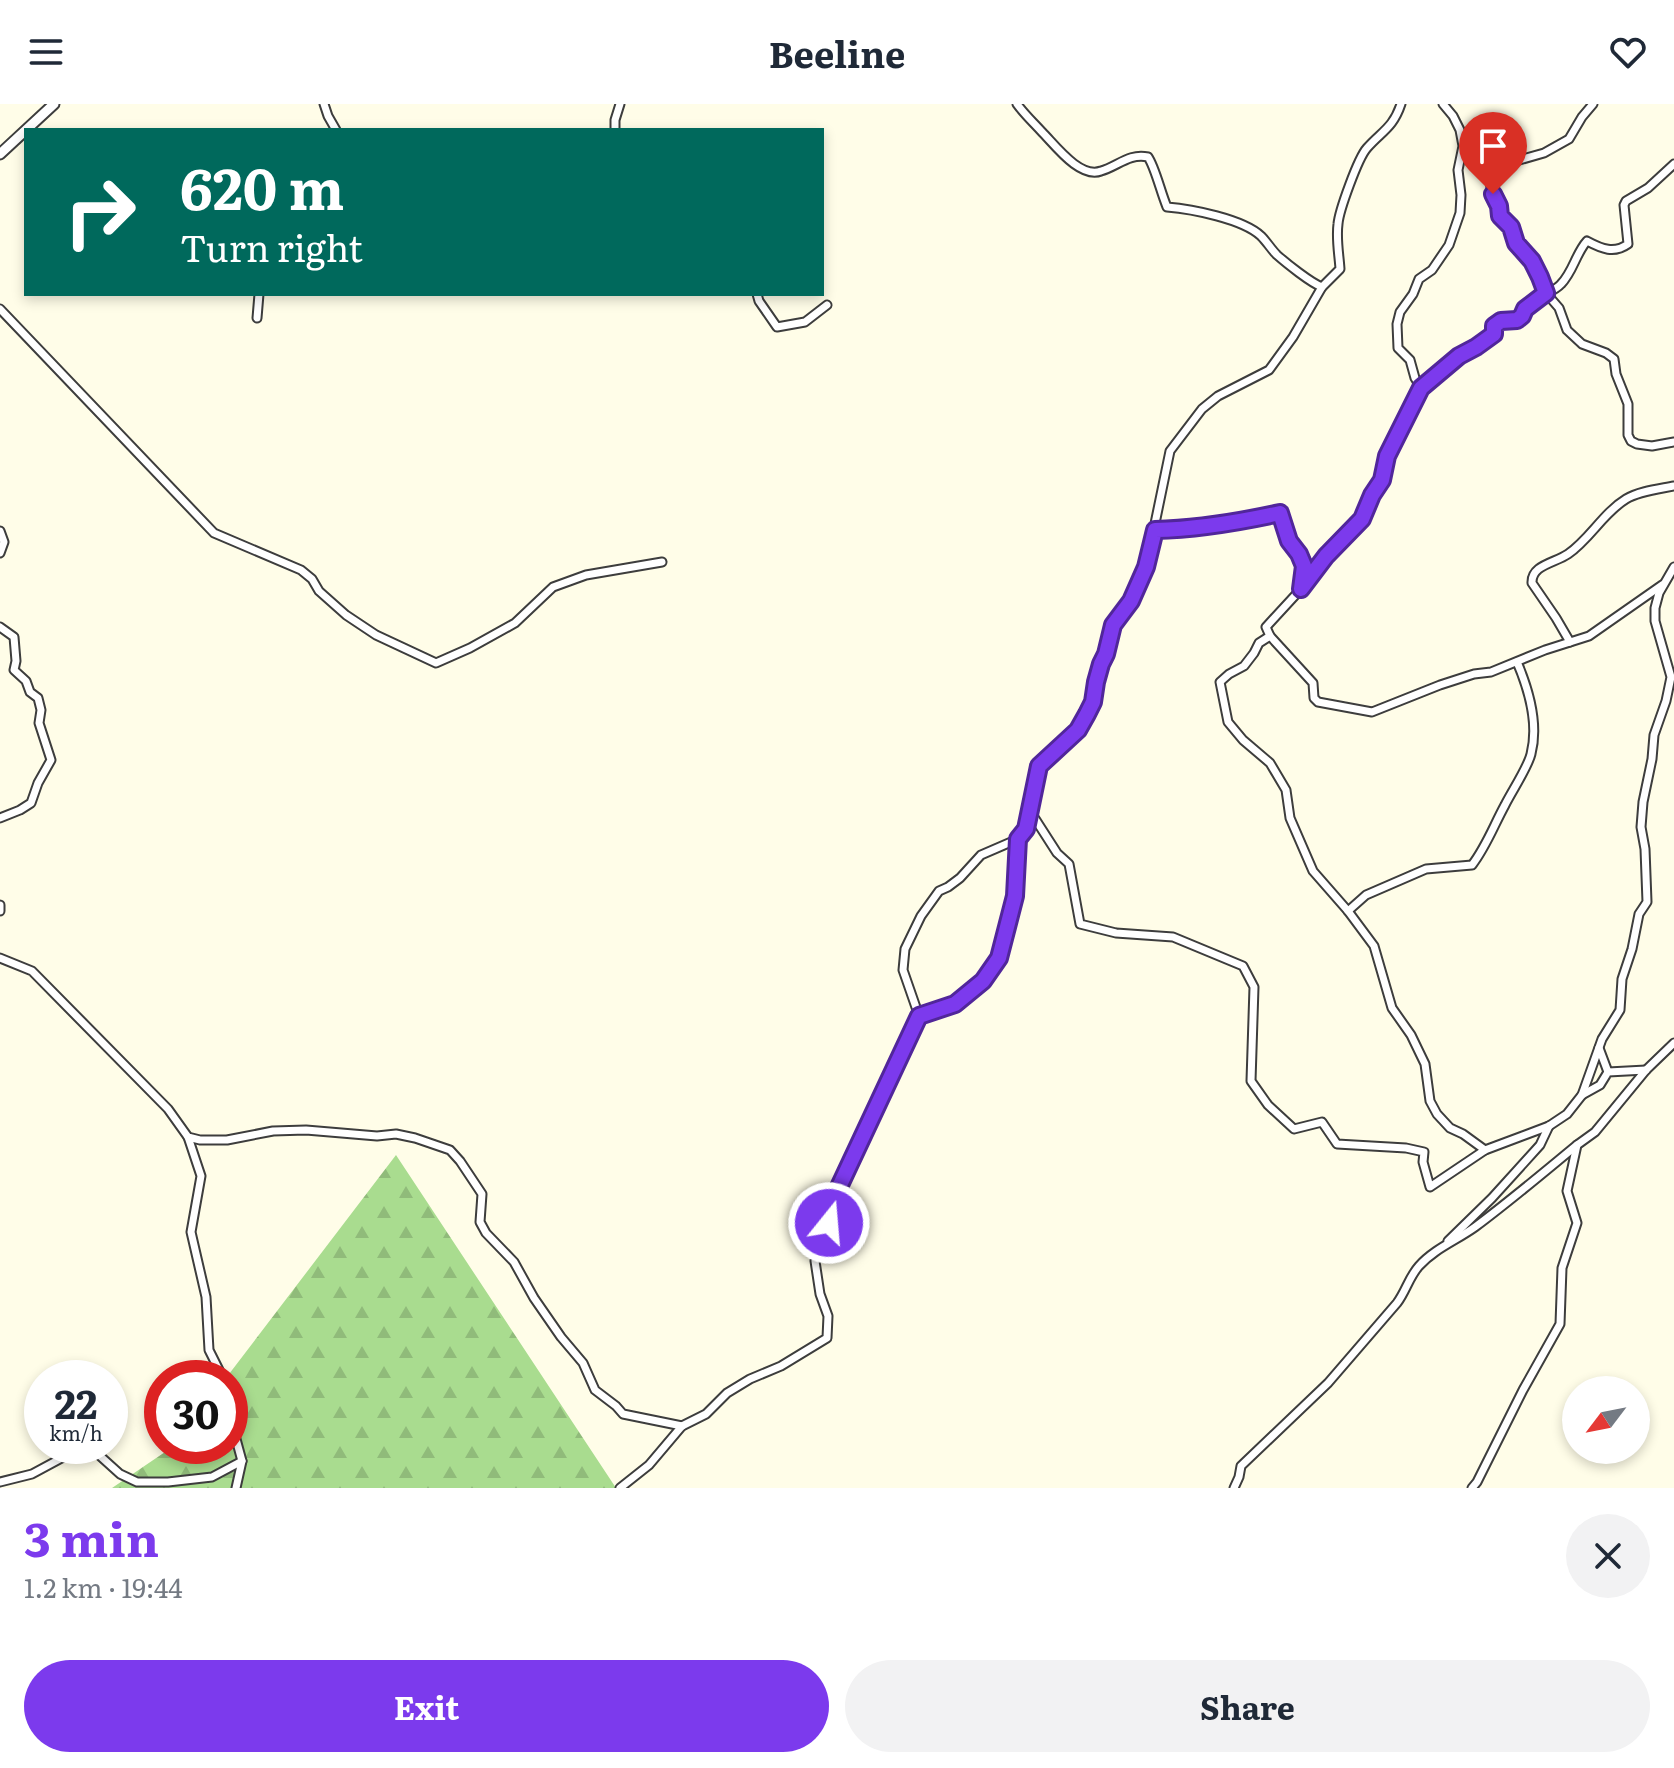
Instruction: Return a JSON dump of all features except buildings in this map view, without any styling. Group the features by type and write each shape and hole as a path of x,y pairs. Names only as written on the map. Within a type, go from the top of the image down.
{"street":[{"path":"28,128 54,104"},
{"path":"324,104 335,128"},
{"path":"615,128 620,104"},
{"path":"1017,104 1060,153 1085,170 1099,173 1127,158 1148,157 1167,207 1193,209 1259,234 1278,256 1313,284 1322,287"},
{"path":"620,1488 649,1465 682,1426 706,1414 727,1393 827,1338 828,1316 820,1294 815,1261 839,1187 919,1016 903,970 905,949 921,916 939,891 960,878 981,855 1018,839 1026,829 1039,766 1078,730 1093,702 1113,625 1131,601 1146,567 1170,451 1202,409 1218,396 1269,370 1293,337 1322,287 1340,269 1338,222 1364,151 1390,126 1401,104"},
{"path":"1421,388 1410,360 1398,348 1397,324 1400,312 1419,279 1432,270 1449,245 1460,213 1458,170 1463,146 1460,130 1443,104"},
{"path":"1593,104 1569,139 1544,153 1509,163 1488,176 1500,216 1511,227 1516,243 1532,261 1546,293 1559,308 1567,330 1582,344 1614,359 1616,374 1628,404 1628,435 1632,443 1652,446 1674,442"},
{"path":"0,154 24,132"},
{"path":"1667,582 1589,636 1491,672 1440,685 1372,712 1318,702 1314,698 1313,683 1270,636 1266,627 1362,519 1382,480 1387,456 1421,388 1459,356 1494,334 1494,326 1501,321 1517,320 1525,309 1560,286 1587,241 1611,251 1628,244 1626,201 1648,188 1674,164"},
{"path":"257,318 259,296"},
{"path":"758,296 777,327 805,322 827,305"},
{"path":"0,309 214,533 301,570 346,615 376,635 436,663 515,623 553,587 586,575 662,562"},
{"path":"1570,642 1532,583 1534,574 1580,545 1594,527 1630,496 1674,486"},
{"path":"1155,530 1238,523 1280,513 1289,541 1304,566 1301,589"},
{"path":"0,531 4,542 0,553"},
{"path":"1030,811 1057,853 1069,864 1080,924 1116,933 1173,937 1243,966 1254,987 1251,1081 1268,1105 1294,1129 1322,1122 1337,1144 1424,1152 1423,1162 1430,1187 1485,1150 1549,1126 1567,1114 1582,1095 1598,1048 1620,1010 1622,979 1639,914 1647,902 1641,827 1643,802 1654,735 1671,677 1655,621 1655,608 1659,593 1674,567"},
{"path":"0,627 14,637 14,670 38,698 41,710 39,723 51,760 31,803 0,818"},
{"path":"1270,636 1259,643 1244,666 1220,682 1228,722 1243,740 1270,763 1286,790 1290,818 1313,871 1374,946 1392,1008 1411,1035 1425,1064 1430,1101 1437,1114 1450,1128 1485,1150"},
{"path":"1348,911 1366,895 1426,869 1472,865 1484,849 1531,756 1532,709 1517,662"},
{"path":"919,1016 955,1004 983,981 999,958 1015,896 1018,839"},
{"path":"0,958 32,971 168,1109 188,1137 201,1176 191,1232 206,1297 209,1350 214,1360"},
{"path":"1441,1248 1485,1220 1595,1132 1646,1070 1674,1043"},
{"path":"1598,1048 1608,1072"},
{"path":"1608,1072 1646,1070"},
{"path":"1582,1095 1600,1085 1608,1072"},
{"path":"1234,1488 1241,1466 1328,1383 1397,1303 1419,1266 1492,1198 1540,1145 1549,1126"},
{"path":"188,1137 227,1140 273,1131 306,1130 377,1136 396,1134 425,1140 450,1150 482,1194 480,1222 486,1233 514,1262 534,1298 583,1363 595,1390 623,1414 682,1426"},
{"path":"1472,1488 1560,1324 1562,1268 1577,1223 1567,1191 1577,1145"},
{"path":"0,1482 32,1474 52,1464"},
{"path":"108,1464 137,1482 212,1477 236,1464"},
{"path":"236,1488 241,1464"}],"green space":[{"path":"396,1155 616,1488 112,1488 147,1464 248,1464 248,1360 240,1360"}],"route":[{"path":"829,1223 839,1187 919,1016 955,1004 983,981 999,958 1015,896 1018,839 1026,829 1039,766 1078,730 1093,702 1113,625 1131,601 1146,567 1155,530 1238,523 1280,513 1289,541 1304,566 1301,589 1326,556 1362,519 1382,480 1387,456 1421,388 1459,356 1494,334 1494,326 1501,321 1517,320 1525,309 1546,293 1532,261 1516,243 1511,227 1500,216 1493,194"}]}
